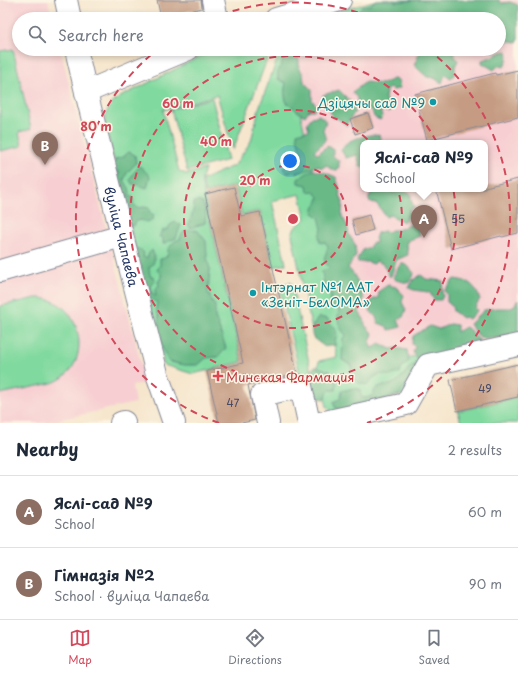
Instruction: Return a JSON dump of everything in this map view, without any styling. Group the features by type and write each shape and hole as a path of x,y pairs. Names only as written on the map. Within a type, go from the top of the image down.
{"street":[{"path":"66,0 69,12"},
{"path":"213,0 216,12"},
{"path":"300,12 340,0"},
{"name":"вуліца Чапаева","path":"78,56 157,374 174,423"},
{"path":"86,92 171,56"},
{"path":"0,271 122,236"},
{"path":"320,423 406,404 428,365 518,344"},
{"path":"268,423 262,395 301,386 309,423"}],"shaded area":[{"path":"0,0 48,0 51,12 12,12 12,56 62,56 146,383 132,386 135,403 43,423 0,423"},
{"path":"435,0 518,0 518,331 361,368 288,56 506,56 506,12 475,12"}],"green space":[{"path":"377,0 434,0 384,12 336,12"},
{"path":"500,0 499,1 502,3 510,2 518,5 518,41 506,42 506,12 357,12 362,6 371,5 374,1"},
{"path":"12,49 12,56 15,56 31,129 19,132 22,146 0,151 0,51"},
{"path":"506,51 508,55 504,67 499,65 494,70 482,63 482,60 493,56 506,56"},
{"path":"201,56 268,56 233,150 217,95 163,110 179,171 186,174 205,169 201,181 242,362 193,374 164,365 105,124 109,107 114,101"},
{"path":"278,56 287,56 361,368 447,349 403,395 332,412 327,407 318,365 319,361 337,357 332,332 313,335 292,235 297,226 306,219 300,194 272,201 286,264 273,267 260,211 242,215 235,186 205,193 202,180 235,165 251,141 259,108"},
{"path":"284,56 297,56 304,82 312,90 312,100 317,106 314,110 309,110 305,116 287,103 285,98 286,83 278,79 278,72"},
{"path":"418,56 455,56 458,61 455,66 455,74 451,78 446,75 442,83 434,78 427,77 414,65"},
{"path":"393,79 398,80 400,88 394,90 389,88 386,91 385,100 390,102 393,109 389,112 380,112 383,117 380,120 374,117 372,111 357,103 357,98 352,92 366,82 382,84"},
{"path":"339,90 350,101 355,112 348,122 348,126 337,118 332,118 329,105 323,102 323,95"},
{"path":"212,98 228,160 187,171 171,109"},
{"path":"319,115 326,121 323,130 326,138 314,151 318,154 328,146 333,149 333,156 339,161 339,167 336,171 329,168 327,165 322,168 317,166 302,172 287,173 283,169 287,164 303,161 297,133 309,130 307,123 312,117"},
{"path":"379,135 381,140 360,140 360,166 357,155 346,158 341,150 346,143 363,137"},
{"path":"129,152 135,155 136,163 127,173 124,180 129,188 130,194 123,196 117,181 119,172 111,169 116,159 123,157"},
{"path":"140,166 150,176 147,188 132,184 130,180 134,172"},
{"path":"312,170 324,172 336,177 339,186 343,202 342,216 347,225 349,235 355,244 356,255 348,268 356,278 364,299 359,312 364,319 365,325 373,334 370,342 371,348 375,347 379,343 391,349 396,348 407,350 409,361 403,366 400,372 390,376 380,374 368,385 359,383 352,378 351,365 342,360 343,338 346,335 341,329 339,323 339,309 332,306 329,300 331,295 324,285 322,271 330,268 324,259 328,247 324,242 321,243 319,239 322,229 319,217 313,213 319,197 314,191 308,192 307,185 298,183 298,179"},
{"path":"373,192 409,192 414,207 409,209 410,214 404,222 390,215 386,217 377,204 369,201 369,197"},
{"path":"130,196 133,198 133,204 138,208 149,208 150,213 154,215 153,219 147,222 141,220 136,221 134,226 129,225 123,198"},
{"path":"197,201 203,203 205,208 205,223 190,228 189,222 194,202"},
{"path":"175,222 181,225 176,238 163,244 163,237 159,237 162,231 168,229 170,225"},
{"path":"412,224 418,226 420,236 407,241 408,255 396,260 390,277 383,264 376,261 374,264 358,262 357,259 364,249 368,249 372,243 377,242 375,239 377,233 398,230"},
{"path":"188,230 197,230 206,241 210,270 208,293 215,306 215,317 226,348 218,357 206,358 198,365 185,365 169,362 164,352 161,342 161,334 157,329 159,317 156,308 157,302 144,296 146,282 137,274 137,271 142,268 141,265 138,264 133,248 139,249 144,253 143,257 147,258 152,250 154,260 153,264 149,267 150,276 154,277 155,281 151,285 152,293 156,296 155,290 159,285 158,282 161,277 161,274 157,270 160,265 160,259 165,258 168,254 168,249 175,241 180,239 184,232"},
{"path":"401,263 408,266 414,273 413,277 408,283 396,280 393,277"},
{"path":"421,275 426,279 443,281 443,296 441,300 434,300 430,293 409,288 413,280"},
{"path":"454,279 471,284 476,290 480,299 475,307 477,311 469,319 465,317 462,318 453,311 452,306 447,302 447,294 444,291"},
{"path":"291,282 316,393 305,396 279,285"},
{"path":"388,285 396,287 404,295 402,302 406,310 403,317 398,320 401,327 389,330 386,326 378,323 376,317 370,311 371,300 378,298 379,291"},
{"path":"36,298 52,301 65,309 73,320 78,334 79,349 75,363 66,375 52,383 0,394 0,306"},
{"path":"518,300 518,336 507,338 481,338 474,331 470,324 484,310 512,308"},
{"path":"319,317 328,319 331,325 335,327 337,335 335,346 331,345 325,347 313,338 313,327"},
{"path":"450,324 457,325 457,332 466,327 482,344 425,361 417,359 413,352 415,347 412,344 413,336 430,326 439,329"},
{"path":"420,362 399,395 343,411 335,407 333,402 340,399 342,391 353,388 360,389 361,397 366,398 372,396 376,388 395,383 411,366"},
{"path":"315,366 330,371 337,383 336,390 329,390 324,399 315,397 308,383 308,374"},
{"path":"518,397 518,423 461,423 458,411"}],"building":[{"path":"157,0 201,0 202,8 186,12 160,12"},
{"name":"Дзіцячы сад №9","path":"518,70 518,117 427,140 415,94 495,73 496,75"},
{"path":"368,113 373,128 355,134 350,119"},
{"path":"518,179 518,233 451,249 437,192 488,192 488,186"},
{"name":"Інтэрнат №1 ААТ «Зеніт-БелОМА»","path":"234,187 241,216 260,212 297,373 248,385 255,420 242,423 219,423 207,371 243,363 205,194"},
{"path":"369,215 373,230 356,235 352,220"},
{"path":"518,364 518,397 457,411 450,380"}],"place":[{"name":"Дзіцячы сад №9","path":"433,102"},
{"name":"Гімназія №2","path":"45,165"},
{"name":"Яслі-сад №9","path":"424,238"},
{"name":"Інтэрнат №1 ААТ «Зеніт-БелОМА»","path":"253,293"},
{"name":"Минская Фармация","path":"218,376"}]}
